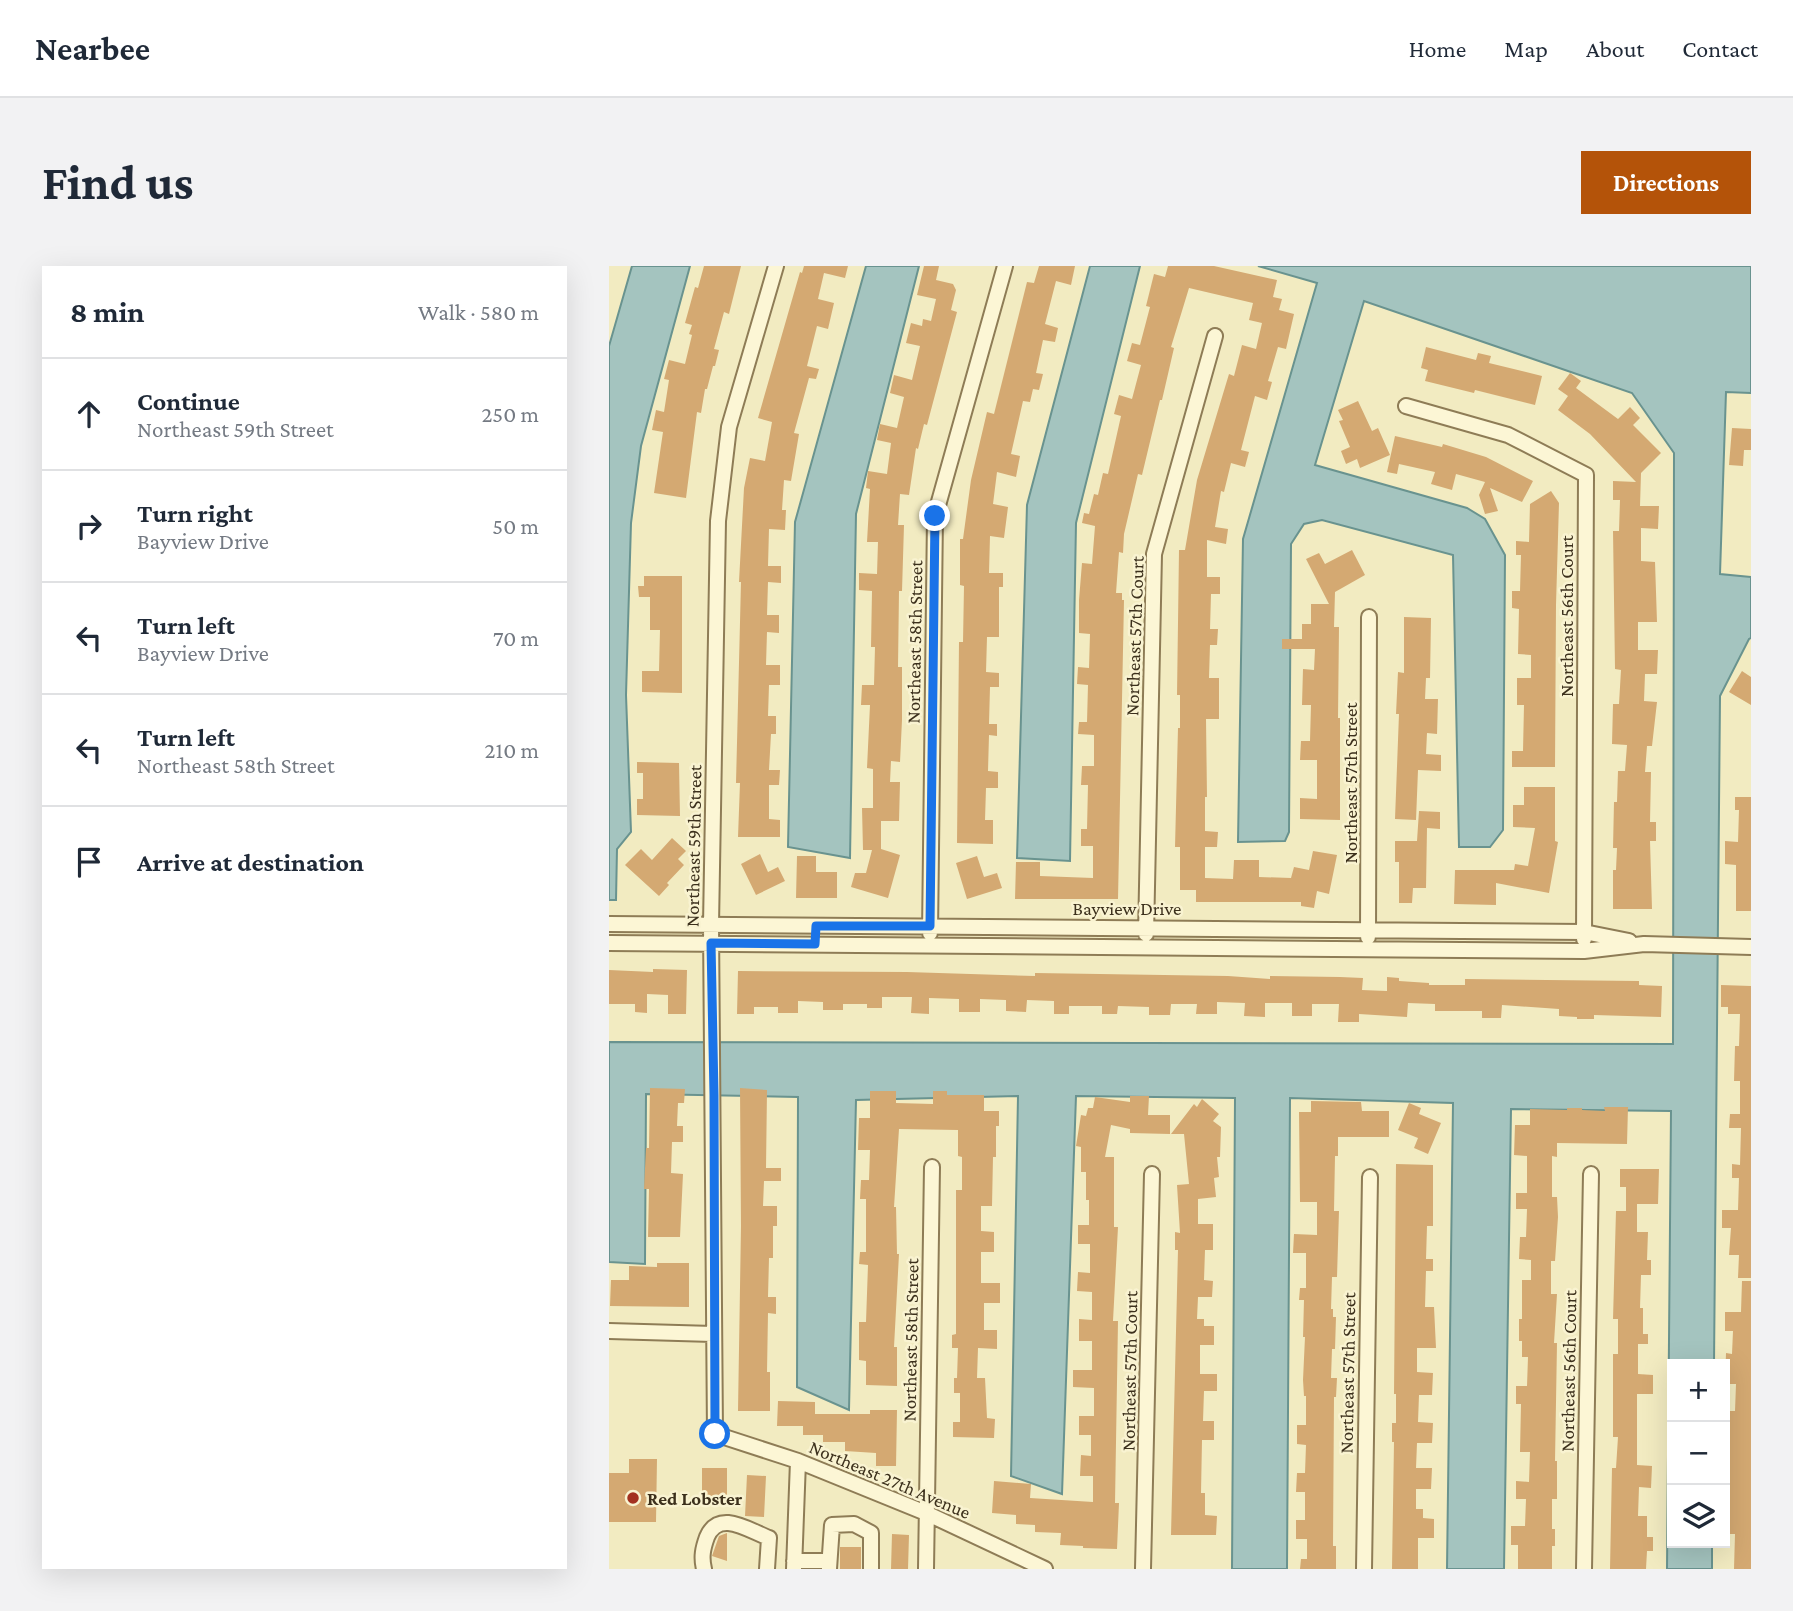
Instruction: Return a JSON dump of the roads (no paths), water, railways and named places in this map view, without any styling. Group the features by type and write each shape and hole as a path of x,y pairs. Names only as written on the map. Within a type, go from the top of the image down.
{"street":[{"name":"Northeast 59th Street","path":"715,1434 711,925 718,521 729,427 776,266"},
{"name":"Northeast 58th Street","path":"930,944 935,516 1005,266"},
{"name":"Northeast 57th Court","path":"1146,946 1154,554 1215,336"},
{"name":"Northeast 56th Court","path":"1406,406 1508,435 1585,475 1584,951"},
{"name":"Northeast 57th Street","path":"1368,949 1369,617"},
{"name":"Bayview Drive","path":"609,924 1584,932 1644,944"},
{"path":"609,924 609,943"},
{"path":"815,944 816,926"},
{"path":"1026,927 1026,945"},
{"path":"1249,947 1250,929"},
{"path":"1479,931 1479,950"},
{"name":"Bayview Drive","path":"609,943 1584,951 1644,944 1728,944 1751,947"},
{"name":"Northeast 58th Street","path":"926,1569 932,1167"},
{"name":"Northeast 57th Court","path":"1143,1569 1152,1174"},
{"name":"Northeast 56th Court","path":"1584,1569 1591,1174"},
{"name":"Northeast 57th Street","path":"1364,1569 1370,1177"},
{"path":"609,1331 713,1334"},
{"name":"Northeast 27th Avenue","path":"715,1434 798,1461 926,1513 1045,1569"},
{"path":"798,1461 794,1565 829,1565 832,1525 855,1524 871,1533 871,1569"},
{"path":"704,1569 704,1545 712,1527 718,1522 727,1522 769,1538 767,1569"}],"water":[{"path":"632,266 690,266 641,446 631,523 626,695 631,832 617,849 616,900 609,900 609,346"},
{"path":"866,266 919,266 856,514 850,858 788,847 795,522"},
{"path":"1090,266 1140,266 1076,523 1070,861 1017,858 1027,505"},
{"path":"1258,266 1751,266 1751,393 1726,392 1720,574 1751,577 1751,638 1720,696 1714,1359 1669,1359 1671,1111 1511,1109 1504,1569 1447,1569 1453,1103 1290,1098 1287,1569 1232,1569 1235,1098 1076,1096 1062,1494 1011,1476 1018,1096 856,1100 849,1410 797,1387 798,1097 646,1094 645,1264 609,1262 609,1042 1673,1044 1674,453 1632,393 1364,301 1315,465 1467,508 1485,519 1505,555 1503,830 1490,847 1459,847 1453,555 1322,520 1304,524 1291,544 1289,832 1285,841 1238,842 1243,539 1317,283"},
{"path":"1667,1548 1712,1548 1712,1569 1667,1569"}],"place":[{"name":"Red Lobster","path":"633,1498"}]}
